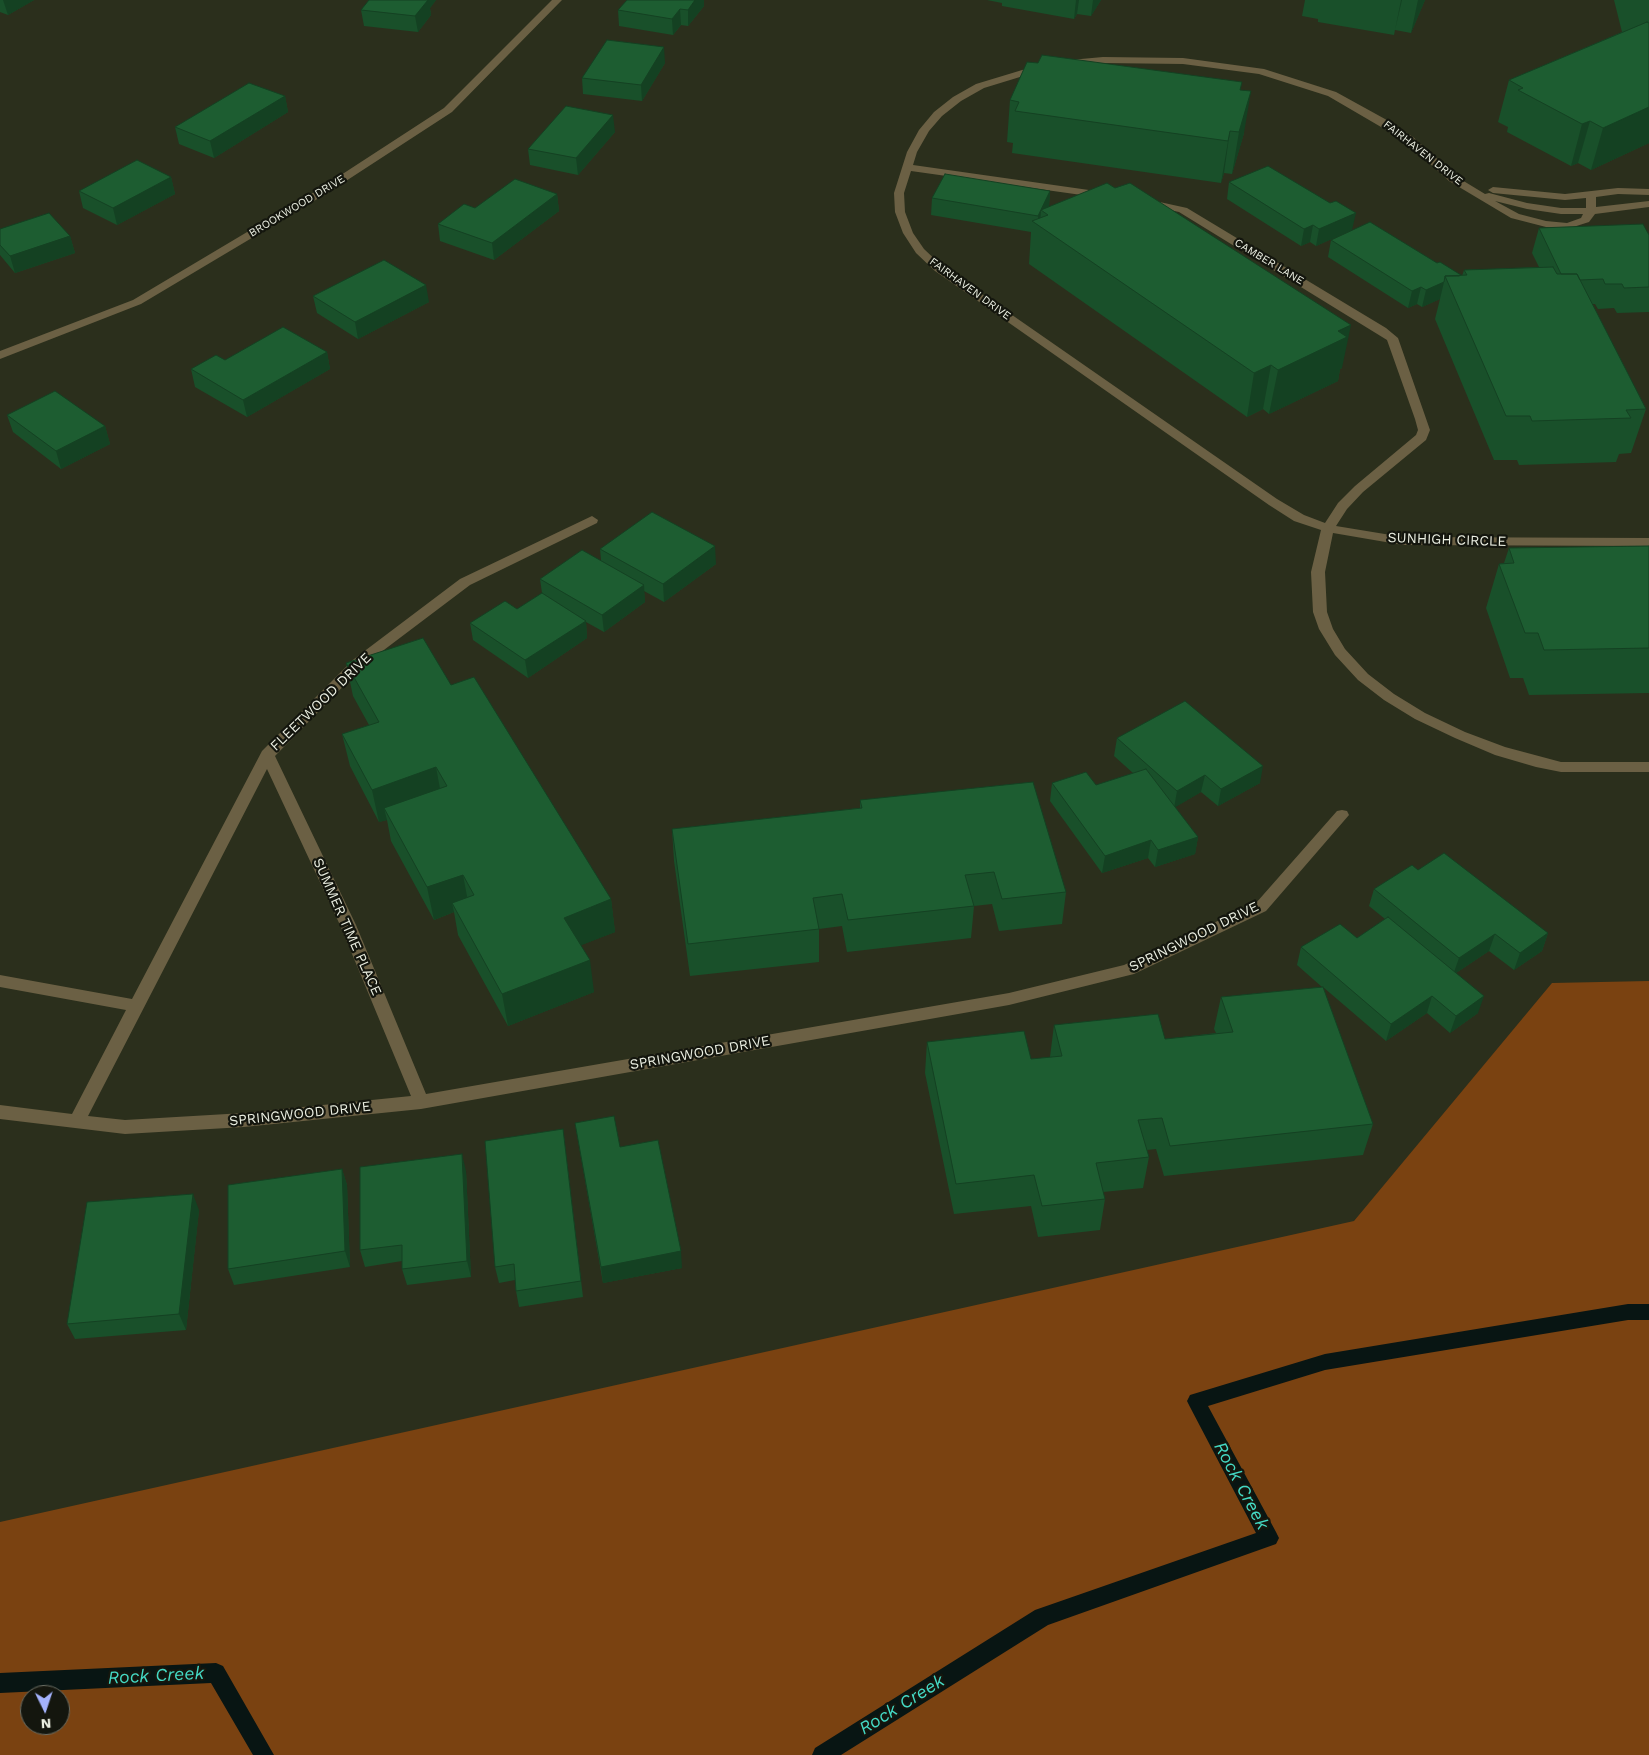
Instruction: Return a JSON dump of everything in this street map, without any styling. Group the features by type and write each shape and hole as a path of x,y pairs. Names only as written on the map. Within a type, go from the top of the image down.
{"street":[{"name":"BROOKWOOD DRIVE","path":"0,355 137,302 325,190 448,110 558,0"},
{"name":"FAIRHAVEN DRIVE","path":"1328,528 1299,518 1274,502 940,269 920,251 908,233 900,212 899,193 907,167 924,130 938,114 957,99 980,86 1016,74 1058,65 1103,60 1183,61 1250,70 1294,81 1332,94 1409,139 1453,179 1515,216 1546,224 1576,224 1585,220 1591,211 1649,204"},
{"path":"907,167 1113,197"},
{"name":"FAIRHAVEN DRIVE","path":"1469,188 1558,196 1591,195 1618,191 1649,192"},
{"path":"1591,195 1591,211"},
{"name":"CAMBER LANE","path":"1132,200 1167,205 1183,210 1382,330 1392,338 1421,418 1424,430 1422,437 1358,489 1342,506 1328,528"},
{"name":"FLEETWOOD DRIVE","path":"77,1121 267,754 360,662 465,582 592,520"},
{"path":"1328,528 1318,572 1320,612 1326,630 1340,652 1363,677 1389,697 1420,716 1460,735 1500,751 1536,762 1562,767 1649,766"},
{"name":"SUNHIGH CIRCLE","path":"1328,528 1403,541 1649,542"},
{"name":"SUMMER TIME PLACE","path":"267,754 348,925 421,1102"},
{"name":"SPRINGWOOD DRIVE","path":"0,1112 125,1127 214,1122 421,1102 1009,999 1128,970 1261,907 1342,815"},
{"path":"0,981 136,1006"}],"shaded area":[{"path":"1649,981 1649,1755 0,1755 0,1522 1354,1221 1552,983"}],"building":[{"path":"369,0 428,0 415,16 361,10"},
{"path":"627,0 695,0 688,10 680,9 672,19 618,10"},
{"path":"1647,22 1649,23 1649,107 1603,128 1590,121 1582,124 1518,90 1523,88 1509,80"},
{"path":"607,40 664,47 641,85 582,78"},
{"path":"1042,55 1242,82 1240,90 1251,91 1239,132 1230,131 1228,141 1015,111 1019,102 1010,100 1027,62 1038,63"},
{"path":"249,83 285,96 210,141 175,127"},
{"path":"566,106 613,115 576,158 528,149"},
{"path":"137,160 171,177 113,208 79,191"},
{"path":"1268,166 1330,203 1336,201 1356,213 1319,229 1313,225 1304,229 1229,182"},
{"path":"945,174 1050,191 1038,216 932,198"},
{"path":"515,179 557,194 492,243 438,224 464,204 475,208"},
{"path":"1107,183 1115,188 1130,183 1351,325 1338,331 1347,337 1278,370 1271,365 1254,373 1032,221 1048,215 1041,210"},
{"path":"49,213 70,236 10,256 0,245 0,229"},
{"path":"1370,222 1437,263 1440,262 1461,275 1445,276 1444,282 1426,290 1421,287 1412,291 1331,240"},
{"path":"1643,224 1649,235 1649,287 1624,288 1622,284 1605,284 1603,279 1580,280 1577,274 1561,274 1539,228"},
{"path":"384,260 426,285 355,322 313,296"},
{"path":"1553,267 1557,274 1577,274 1646,409 1626,410 1631,418 1532,421 1530,416 1506,416 1445,276 1467,275 1464,270"},
{"path":"283,327 327,352 243,400 191,369 216,355 225,360"},
{"path":"55,391 105,426 56,451 7,415"},
{"path":"652,512 715,546 663,584 600,549"},
{"path":"1649,546 1649,648 1544,650 1538,633 1525,633 1499,564 1514,563 1509,548"},
{"path":"582,550 644,585 602,615 540,579"},
{"path":"542,593 586,621 525,660 470,623 505,601 517,609"},
{"path":"423,638 451,685 474,677 611,899 564,918 590,960 502,994 452,903 474,895 463,875 427,887 384,808 447,786 436,767 372,790 342,734 379,722 346,663"},
{"path":"1185,701 1263,766 1221,789 1205,775 1177,791 1117,738"},
{"path":"1146,769 1198,837 1158,850 1151,840 1105,856 1052,783 1086,772 1096,785"},
{"path":"1033,782 1066,892 1002,899 994,872 965,875 974,906 848,920 842,894 813,898 819,929 688,944 672,829 862,808 860,800"},
{"path":"1444,853 1548,933 1520,953 1495,934 1459,958 1374,889 1412,865 1418,870"},
{"path":"1388,917 1484,996 1456,1016 1432,996 1391,1024 1301,947 1340,924 1357,938"},
{"path":"1323,987 1373,1124 1170,1146 1162,1118 1138,1120 1149,1157 1096,1163 1105,1199 1042,1206 1034,1175 956,1184 927,1042 1024,1031 1031,1059 1062,1056 1054,1025 1158,1014 1165,1039 1233,1032 1221,997"},
{"path":"614,1116 620,1147 658,1140 681,1251 601,1267 575,1123"},
{"path":"563,1129 581,1281 516,1291 514,1264 495,1267 485,1141"},
{"path":"462,1154 467,1261 402,1269 402,1245 360,1250 360,1167"},
{"path":"342,1169 345,1251 228,1269 228,1185"},
{"path":"193,1194 179,1314 67,1324 87,1202"}],"waterway":[{"name":"Rock Creek","path":"822,1755 1042,1617 1269,1538 1196,1401 1325,1362 1628,1312 1649,1312"},
{"name":"Rock Creek","path":"0,1683 216,1673 264,1755"}]}
